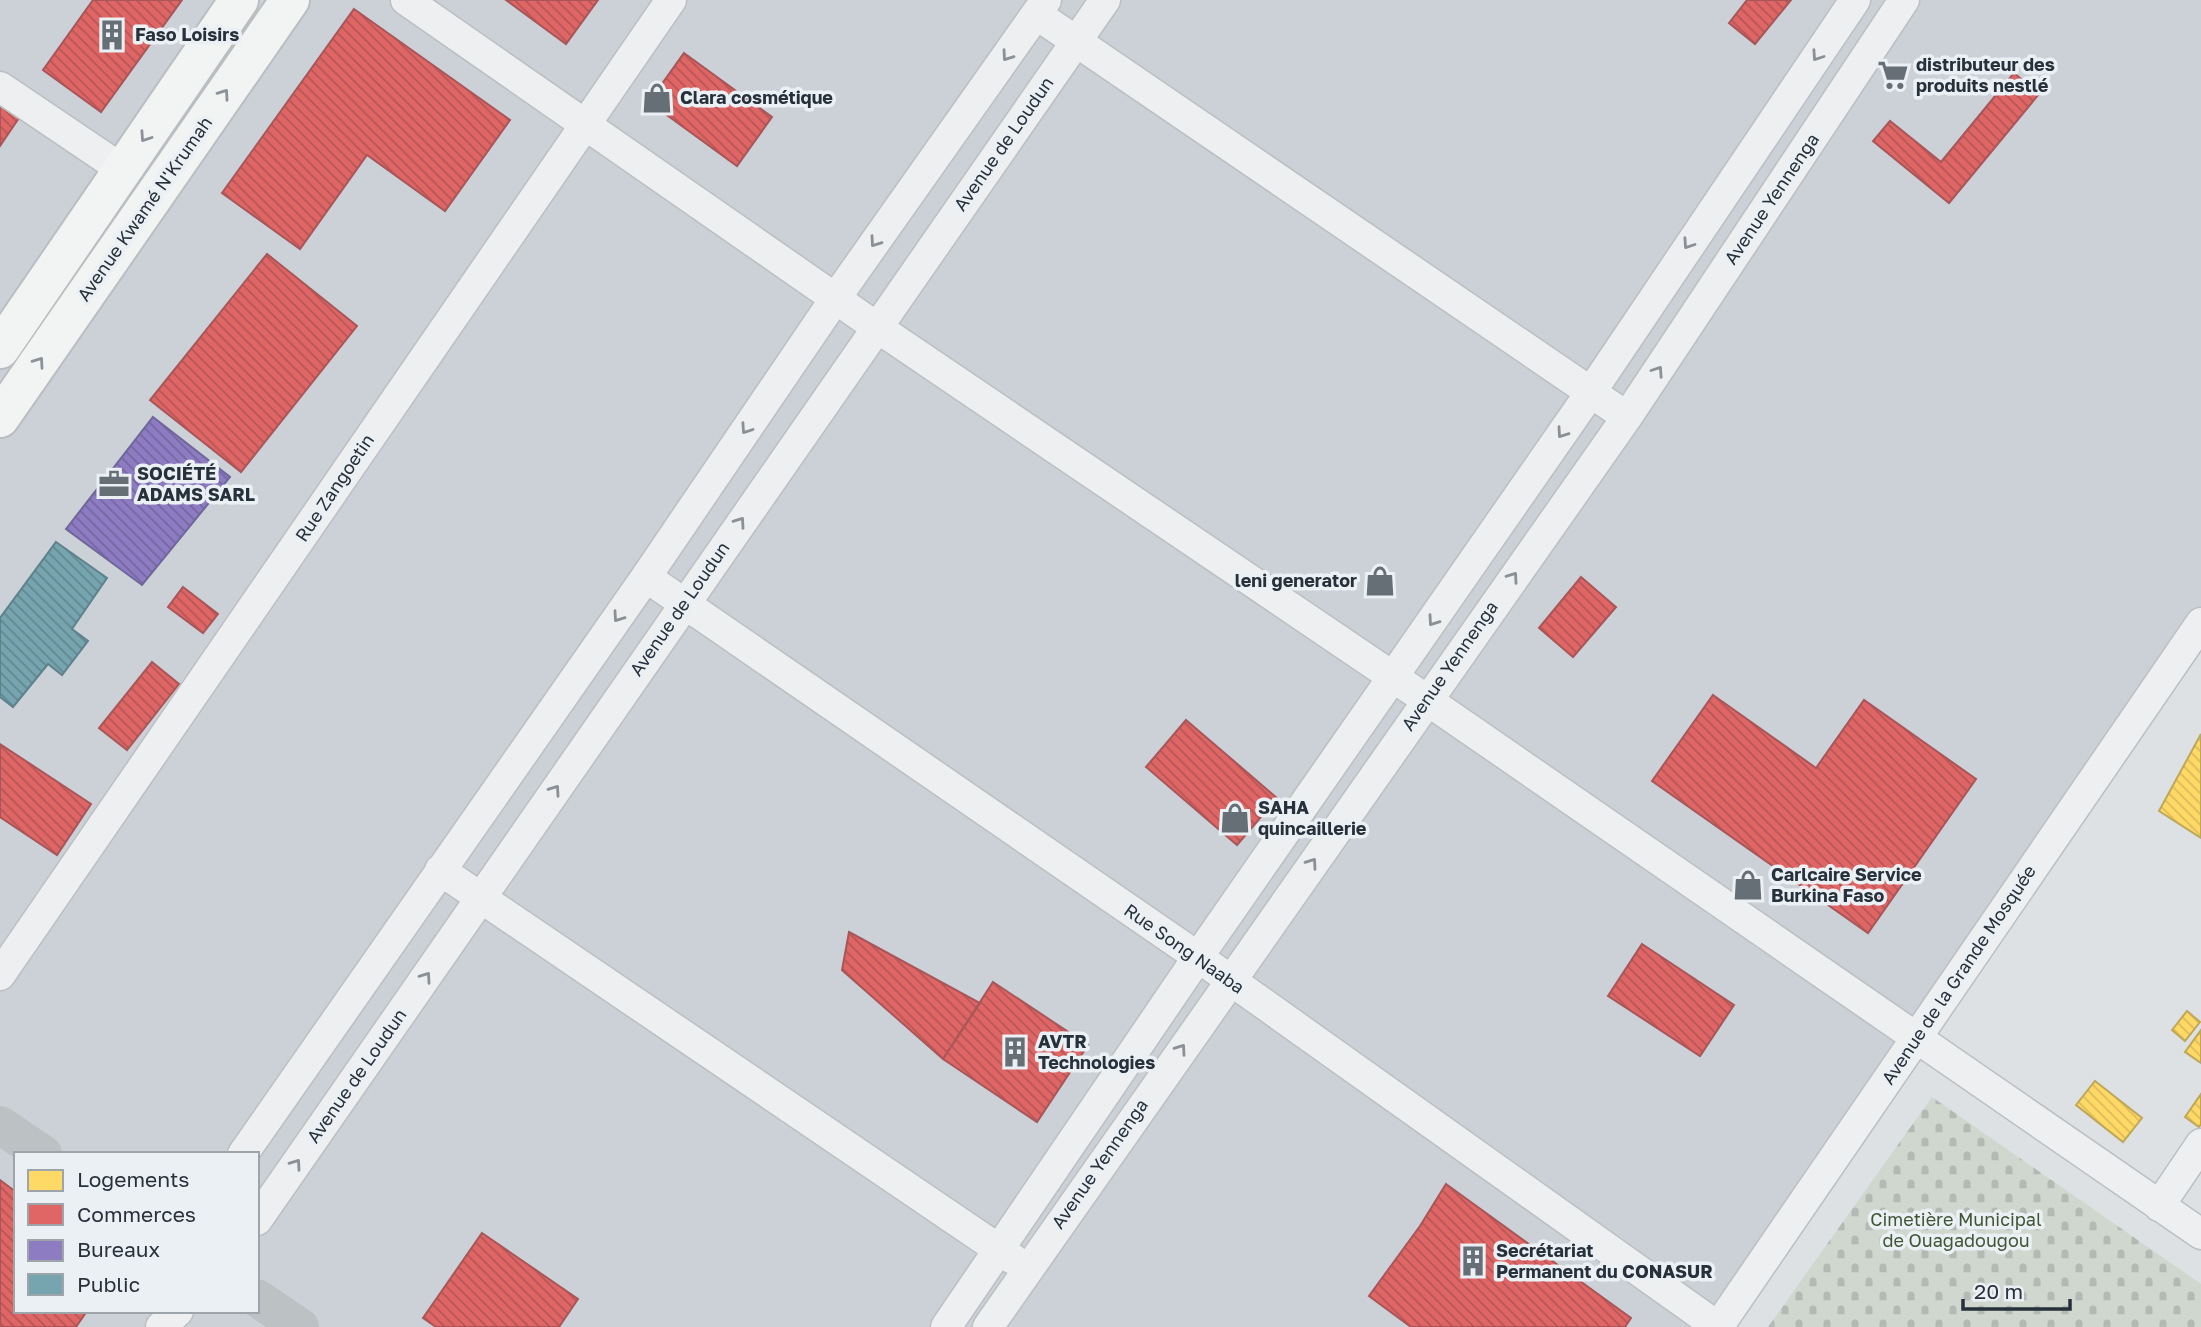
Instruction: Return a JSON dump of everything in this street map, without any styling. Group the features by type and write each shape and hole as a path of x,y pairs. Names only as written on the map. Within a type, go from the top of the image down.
{"main road":[{"path":"0,349 239,0"},
{"name":"Avenue Kwamé N'Krumah","path":"0,418 290,0"},
{"path":"0,1125 40,1152"},
{"path":"259,1299 300,1327"}],"street":[{"path":"406,0 835,299 1427,699 2201,1234"},
{"name":"Rue Zangoetin","path":"0,975 671,0"},
{"name":"Avenue de Loudun","path":"259,1217 875,326 1105,0"},
{"name":"Avenue Yennenga","path":"946,1327 1198,957 1591,392 1855,0"},
{"name":"Avenue Yennenga","path":"988,1327 1229,980 1627,417 1904,0"},
{"path":"244,1152 646,577 835,299 1041,7 1076,42 1627,417"},
{"path":"0,87 123,170"},
{"name":"Rue Song Naaba","path":"646,577 1198,957 1718,1327"},
{"name":"Avenue de la Grande Mosquée","path":"1718,1327 2201,623"},
{"path":"440,870 1027,1269"},
{"path":"2159,1206 2201,1144"},
{"path":"161,1327 176,1313"}],"shaded area":[{"path":"0,0 2201,0 2201,623 1718,1327 0,1327"}],"green space":[{"name":"Cimetière Municipal de Ouagadougou","path":"1932,1097 2201,1284 2201,1327 1768,1327"}],"building: Logements":[{"path":"2201,734 2201,838 2159,811"},
{"path":"2187,1011 2200,1022 2185,1041 2172,1030"},
{"path":"2201,1030 2201,1063 2185,1052"},
{"path":"2095,1081 2142,1118 2123,1142 2076,1105"},
{"path":"2201,1094 2201,1124 2199,1127 2185,1117"}],"building: Commerces":[{"name":"Faso Loisirs","path":"93,0 182,0 101,112 43,70"},
{"path":"506,0 598,0 566,44"},
{"path":"1747,0 1791,0 1755,44 1729,23"},
{"path":"354,9 510,120 445,211 367,155 300,249 222,193"},
{"path":"684,53 772,117 737,166 649,102"},
{"path":"2014,73 2039,94 1949,203 1873,141 1890,121 1941,162"},
{"path":"0,96 23,112 0,146"},
{"path":"267,254 357,326 241,472 150,400"},
{"path":"1581,577 1616,607 1573,657 1539,628"},
{"path":"183,587 218,614 203,633 168,607"},
{"path":"152,662 179,684 127,750 99,728"},
{"path":"1713,695 1816,768 1864,700 1976,779 1868,933 1652,781"},
{"path":"1186,720 1277,798 1237,845 1146,767"},
{"path":"0,744 91,804 57,855 0,817"},
{"path":"849,932 980,1003 943,1059 842,970"},
{"path":"1642,944 1734,1005 1700,1056 1608,996"},
{"name":"AVTR Technologies","path":"993,982 1088,1045 1037,1122 943,1059"},
{"path":"0,1180 14,1190 14,1313 86,1313 76,1327 0,1327"},
{"name":"Secrétariat Permanent du CONASUR","path":"1446,1184 1631,1318 1625,1327 1411,1327 1369,1296 1420,1226"},
{"path":"482,1233 578,1299 559,1327 436,1327 423,1318"}],"building: Bureaux":[{"path":"153,417 230,477 142,585 66,529"}],"building: Public":[{"path":"56,542 107,578 72,629 88,641 62,675 48,664 13,707 0,697 0,618"}],"place":[{"name":"Faso Loisirs","path":"112,35"},
{"name":"distributeur des produits nestlé","path":"1893,75"},
{"name":"Clara cosmétique","path":"657,98"},
{"name":"SOCIÉTÉ ADAMS SARL","path":"114,484"},
{"name":"leni generator","path":"1380,581"},
{"name":"SAHA quincaillerie","path":"1235,818"},
{"name":"Carlcaire Service Burkina Faso","path":"1748,885"},
{"name":"AVTR Technologies","path":"1015,1052"},
{"name":"Secrétariat Permanent du CONASUR","path":"1473,1261"}]}
